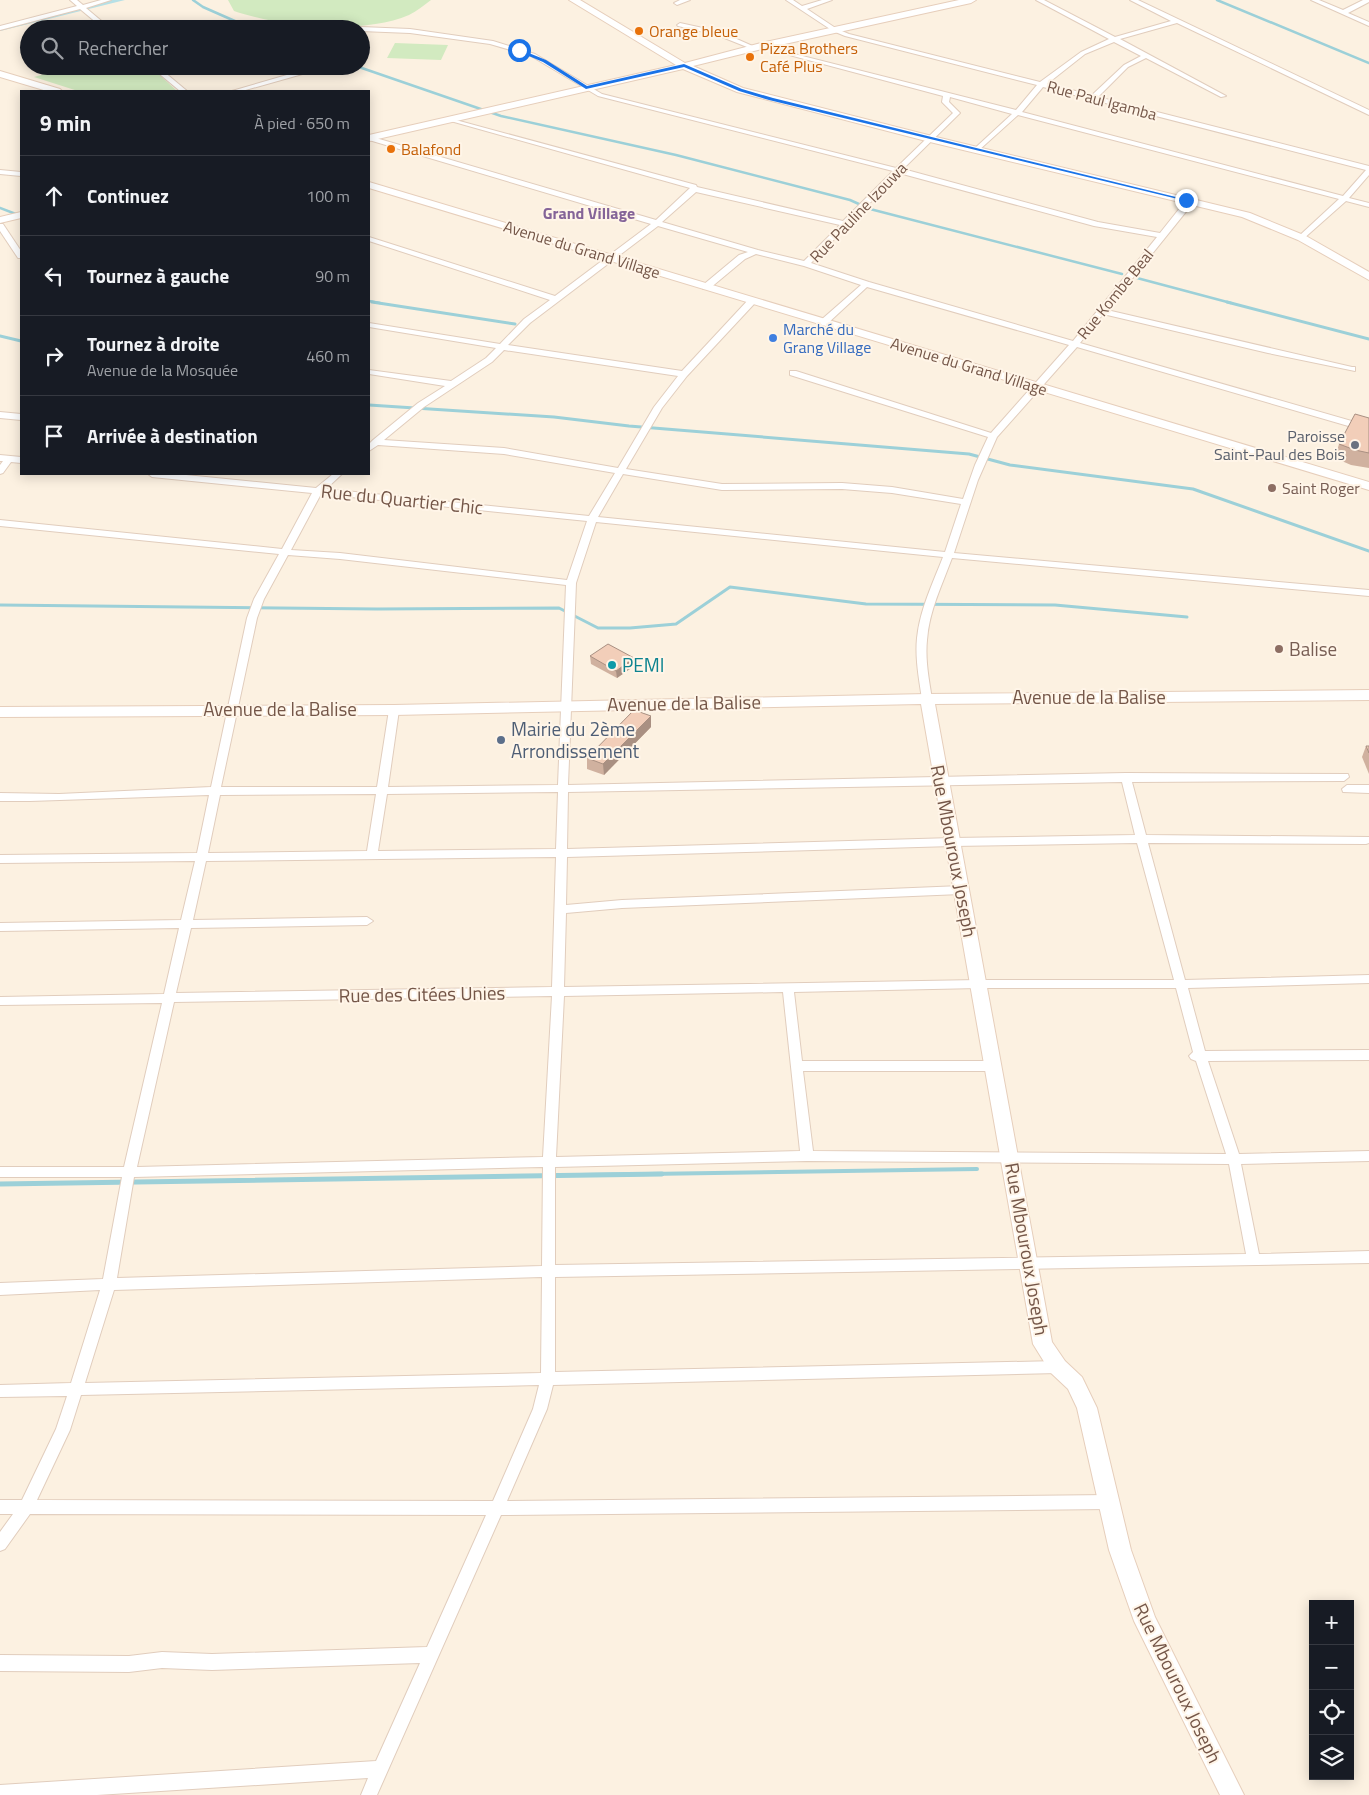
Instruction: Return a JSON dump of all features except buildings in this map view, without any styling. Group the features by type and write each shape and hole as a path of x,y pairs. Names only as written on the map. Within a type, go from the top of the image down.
{"street":[{"path":"73,0 97,20"},
{"path":"33,20 108,0"},
{"path":"575,0 684,66 740,90 930,139 1246,215 1302,238 1364,271 1369,277"},
{"path":"677,3 687,0"},
{"name":"Rue Paul Igamba","path":"790,0 835,30 847,35 1369,170"},
{"path":"802,8 829,0"},
{"path":"370,138 684,66 757,47 971,0"},
{"path":"1039,0 1223,96"},
{"path":"1133,0 1369,113"},
{"path":"1314,0 1369,24"},
{"path":"1343,12 1368,0"},
{"path":"976,150 1017,112 1042,84 1083,53 1114,39 1178,21"},
{"path":"0,28 20,23"},
{"path":"680,25 719,33 757,47 1017,112 1369,205"},
{"path":"370,29 410,31 491,42 533,55 600,95 898,170 1097,224 1162,236"},
{"path":"1093,98 1126,66 1146,56"},
{"path":"0,74 54,90"},
{"path":"164,75 183,90"},
{"path":"238,90 293,75"},
{"path":"262,83 272,90"},
{"name":"Rue Pauline Izouwa","path":"947,94 945,102 957,113 806,264 866,284 1369,429"},
{"path":"450,120 694,189 845,224"},
{"path":"370,138 756,252 806,264"},
{"path":"1302,238 1344,199 1369,170"},
{"path":"0,172 20,174"},
{"name":"Avenue du Grand Village","path":"370,185 1369,486"},
{"path":"371,446 421,405 489,360 527,321 658,222 693,192 694,189"},
{"name":"Rue Kombe Beal","path":"927,699 922,663 922,631 929,604 949,555 981,458 993,436 1074,344 1190,201"},
{"path":"0,226 20,255"},
{"path":"370,239 556,299"},
{"path":"706,287 742,258 756,252"},
{"path":"824,322 866,284"},
{"path":"369,1795 540,1409 548,1378 550,1272 549,1165 558,992 565,706 571,583 592,519 658,407 684,374 752,301"},
{"path":"1101,311 1352,369"},
{"path":"370,325 684,374"},
{"path":"370,372 451,384"},
{"path":"793,373 993,436"},
{"path":"0,415 20,417"},
{"path":"371,446 504,452 545,457 722,487 842,486 892,490 966,502"},
{"path":"0,471 4,458 20,460"},
{"name":"Rue du Quartier Chic","path":"162,475 949,555 1369,593"},
{"path":"0,1544 26,1507 63,1430 109,1284 128,1180 201,858 252,618 259,599 318,491 337,475"},
{"path":"0,523 340,556 571,583"},
{"name":"Avenue de la Balise","path":"0,712 232,709 394,710 927,699 1369,695"},
{"name":"Rue Mbouroux Joseph","path":"927,699 940,782 953,842 1011,1157 1043,1344 1058,1367 1075,1383 1088,1408 1120,1550 1145,1621 1232,1795"},
{"path":"372,856 394,710"},
{"path":"1126,777 1141,839 1182,984 1198,1056 1234,1159 1254,1260"},
{"path":"0,797 214,790 382,791 1126,777 1344,778"},
{"path":"1347,789 1369,789"},
{"path":"0,859 561,853 953,842 1141,839 1366,840"},
{"path":"559,910 642,903 961,890"},
{"path":"0,927 367,921"},
{"name":"Rue des Citées Unies","path":"0,1001 979,984 1182,984 1369,979"},
{"path":"788,988 807,1156"},
{"path":"1198,1056 1369,1055"},
{"path":"797,1066 993,1066"},
{"path":"0,1172 128,1180 807,1156 1234,1159 1369,1156"},
{"path":"0,1289 109,1284 550,1272 1369,1257"},
{"path":"0,1392 1058,1367"},
{"path":"0,1507 497,1508 1109,1502"},
{"path":"0,1663 129,1664 162,1660 212,1662 431,1655"},
{"path":"0,1792 380,1769"}],"green space":[{"path":"228,0 431,0 409,15 370,25 370,20 270,20 234,11"},
{"path":"395,43 448,45 441,60 387,58"},
{"path":"41,75 160,75 176,90 75,90 34,77"}],"waterway":[{"path":"38,20 121,0"},
{"path":"193,0 203,7 233,20"},
{"path":"1217,0 1369,63"},
{"path":"0,29 20,24"},
{"path":"370,71 501,116 676,155 850,200 870,209 1122,274"},
{"path":"0,208 20,216"},
{"path":"1137,278 1231,303"},
{"path":"370,301 380,303"},
{"path":"372,302 515,324"},
{"path":"1227,302 1369,339"},
{"path":"0,336 20,341"},
{"path":"370,405 554,417 629,426 969,454 1010,465 1193,489 1369,551"},
{"path":"0,605 377,609 559,608 598,628 630,628 676,624 730,587 866,604 1055,605 1187,617"},
{"path":"581,1175 977,1169"},
{"path":"0,1184 662,1174"}],"place":[{"name":"Orange bleue","path":"639,31"},
{"name":"Pizza Brothers Café Plus","path":"750,57"},
{"name":"Balafond","path":"391,149"},
{"name":"Marché du Grang Village","path":"773,338"},
{"name":"Paroisse Saint-Paul des Bois","path":"1355,445"},
{"name":"Saint Roger","path":"1272,488"},
{"name":"Balise","path":"1279,649"},
{"name":"PEMI","path":"612,665"},
{"name":"Mairie du 2ème Arrondissement","path":"501,740"}],"district":[{"name":"Grand Village","path":"589,213"}],"route":[{"path":"519,50 544,61 586,88 684,66 740,90 771,99 1186,200"}]}
